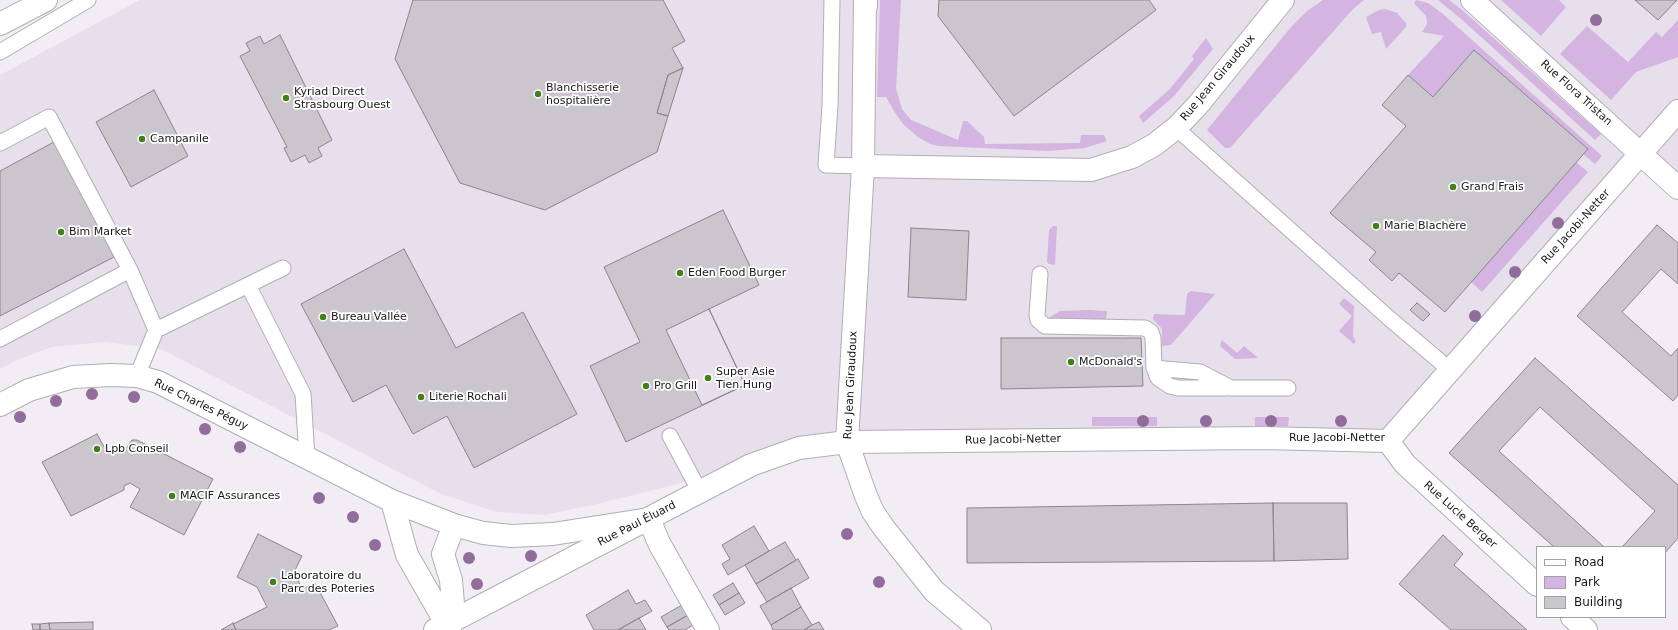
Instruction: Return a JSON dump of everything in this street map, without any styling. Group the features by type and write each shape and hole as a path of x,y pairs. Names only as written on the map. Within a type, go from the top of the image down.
{"main road":[{"path":"0,24 46,0"},
{"name":"Rue Jean Giraudoux","path":"863,166 1091,170 1132,157 1154,145 1176,128 1197,106 1283,0"},
{"name":"Rue Flora Tristan","path":"1472,0 1642,153 1678,188"},
{"name":"Rue Jean Giraudoux","path":"866,2 863,166 847,442 866,496 873,512 884,528 934,591 980,630"},
{"name":"Rue Jacobi-Netter","path":"847,442 1246,438 1388,441 1449,369 1678,111"},
{"name":"Rue Charles Péguy","path":"0,405 29,390 73,377 137,376 158,382 392,501 454,525 483,533 511,536 553,534 649,519"},
{"name":"Rue Lucie Berger","path":"1388,441 1405,464 1536,584"},
{"name":"Rue Paul Éluard","path":"444,628 700,492 768,458 787,454 799,448 847,442"},
{"path":"392,501 406,554 444,628"},
{"path":"649,519 659,543 708,630"},
{"path":"444,628 453,604 451,580 443,554 454,525"},
{"path":"1573,618 1586,630"}],"lane":[{"path":"0,52 88,0"},
{"path":"832,0 830,106 826,165 863,166"},
{"path":"0,143 49,117 130,270 156,330"},
{"path":"1176,128 1390,319 1449,369"},
{"path":"137,376 156,330 283,268"},
{"path":"0,339 130,270"},
{"path":"1040,274 1037,315 1041,324 1050,327 1146,328 1151,332 1153,338 1154,368 1200,372 1231,388 1288,388"},
{"path":"248,285 303,394 307,458"},
{"path":"670,436 700,492"}],"shaded area":[{"path":"140,0 1678,0 1678,193 1642,154 1388,441 847,442 593,505 544,515 497,512 441,494 161,349 105,342 52,347 17,360 0,369 0,75"}],"green space":[{"path":"880,0 901,0 896,89 902,109 911,120 958,140 963,121 967,121 984,137 985,144 1080,143 1081,135 1104,135 1107,141 1085,148 1049,151 939,146 930,144 918,137 903,124 886,97 877,97"},
{"path":"1323,0 1364,0 1353,9 1230,148 1225,148 1207,130 1291,27 1307,11"},
{"path":"1416,0 1428,3 1443,14 1602,156 1595,164 1583,154 1433,97 1408,75 1444,36 1422,32 1427,24 1427,20 1426,16 1414,3"},
{"path":"1438,0 1449,0 1461,9 1601,134 1595,140 1460,18"},
{"path":"1501,0 1559,0 1566,7 1541,36"},
{"path":"1385,9 1397,13 1406,23 1406,27 1386,49 1381,32 1372,34 1366,17 1379,10"},
{"path":"1678,20 1678,57 1636,72 1611,100 1560,54 1587,26 1628,62 1656,32 1662,37"},
{"path":"1206,38 1213,49 1173,97 1143,123 1139,116 1170,89 1194,59 1192,56"},
{"path":"1576,162 1588,172 1482,292 1471,282"},
{"path":"1053,226 1057,226 1055,265 1047,262 1049,230"},
{"path":"1191,291 1215,294 1171,345 1162,346 1162,329 1153,319 1154,314 1185,315 1187,294"},
{"path":"1344,298 1354,306 1353,337 1356,341 1354,344 1339,331 1352,316 1339,304"},
{"path":"1060,311 1107,311 1106,319 1049,319"},
{"path":"1222,340 1237,353 1244,346 1258,358 1235,359 1220,346"},
{"path":"1092,417 1157,417 1157,426 1092,426"},
{"path":"1255,417 1289,417 1288,426 1255,426"}],"building":[{"name":"Blanchisserie hospitalière","path":"413,0 663,0 685,41 672,48 683,68 668,75 657,113 668,116 657,152 545,210 460,183 395,59"},
{"path":"939,0 1149,0 1156,10 1014,116 938,16"},
{"path":"1635,0 1677,0 1658,20"},
{"name":"Kyriad Direct Strasbourg Ouest","path":"280,35 332,140 318,148 322,156 309,163 305,155 291,162 284,148 287,147 240,56 250,51 246,43 260,36 264,44"},
{"name":"Grand Frais","path":"1474,50 1588,149 1445,312 1399,273 1392,281 1369,260 1376,252 1330,213 1406,126 1382,105 1408,75 1433,97"},
{"path":"683,68 668,116 657,113 668,75"},
{"name":"Campanile","path":"154,90 188,156 131,187 96,122"},
{"path":"54,142 114,257 0,316 0,171"},
{"path":"723,210 759,285 709,309 745,385 626,442 590,366 640,342 604,267"},
{"path":"1657,225 1678,243 1678,284 1661,269 1622,312 1671,356 1678,348 1678,395 1673,401 1577,316"},
{"path":"911,228 969,231 966,300 908,297"},
{"path":"404,249 456,348 523,312 577,414 474,468 447,416 413,434 386,385 353,402 301,304"},
{"path":"1417,303 1430,314 1423,321 1410,310"},
{"path":"709,309 745,385 702,405 666,330"},
{"name":"McDonald's","path":"1001,338 1141,338 1143,386 1001,389"},
{"path":"1535,358 1678,485 1678,538 1666,552 1666,546 1623,546 1655,511 1540,407 1499,451 1603,546 1553,546 1449,453"},
{"path":"97,434 108,454 123,446 125,448 127,447 132,440 137,440 213,479 184,535 130,507 140,489 130,483 124,486 124,490 71,516 42,462"},
{"path":"1273,503 1274,561 967,563 967,508"},
{"path":"1273,503 1347,503 1348,559 1274,561"},
{"path":"754,526 769,551 728,575 722,564 730,559 722,545"},
{"name":"Laboratoire du Parc des Poteries","path":"258,534 302,556 294,572 302,589 315,583 338,626 329,630 236,630 233,624 267,607 257,587 237,577"},
{"path":"1443,535 1463,554 1454,565 1527,630 1451,630 1399,584"},
{"path":"785,542 796,560 756,584 745,565"},
{"path":"798,559 809,578 767,602 756,584"},
{"path":"733,583 739,593 719,605 713,595"},
{"path":"791,588 801,607 771,625 760,606"},
{"path":"628,590 636,604 645,600 652,611 618,630 594,630 586,615"},
{"path":"739,593 745,603 725,615 719,605"},
{"path":"682,605 688,615 667,627 661,617"},
{"path":"801,607 812,625 804,630 773,630 771,625"},
{"path":"688,615 693,625 685,630 669,630 667,627"},
{"path":"639,618 646,630 618,630"},
{"path":"93,622 93,630 50,630 49,623"},
{"path":"819,622 824,630 804,630 812,625"},
{"path":"49,623 50,630 40,630 40,624"},
{"path":"233,623 236,630 221,630"},
{"path":"32,624 40,624 40,630 33,630"}],"place":[{"name":"Blanchisserie hospitalière","path":"538,94"},
{"name":"Kyriad Direct Strasbourg Ouest","path":"286,98"},
{"name":"Campanile","path":"142,139"},
{"name":"Grand Frais","path":"1453,187"},
{"name":"Marie Blachère","path":"1376,226"},
{"name":"Bim Market","path":"61,232"},
{"name":"Eden Food Burger","path":"680,273"},
{"name":"Bureau Vallée","path":"323,317"},
{"name":"McDonald's","path":"1071,362"},
{"name":"Super Asie Tien Hung","path":"708,378"},
{"name":"Pro Grill","path":"646,386"},
{"name":"Literie Rochali","path":"421,397"},
{"name":"Lpb Conseil","path":"97,449"},
{"name":"MACIF Assurances","path":"172,496"},
{"name":"Laboratoire du Parc des Poteries","path":"273,582"}]}
